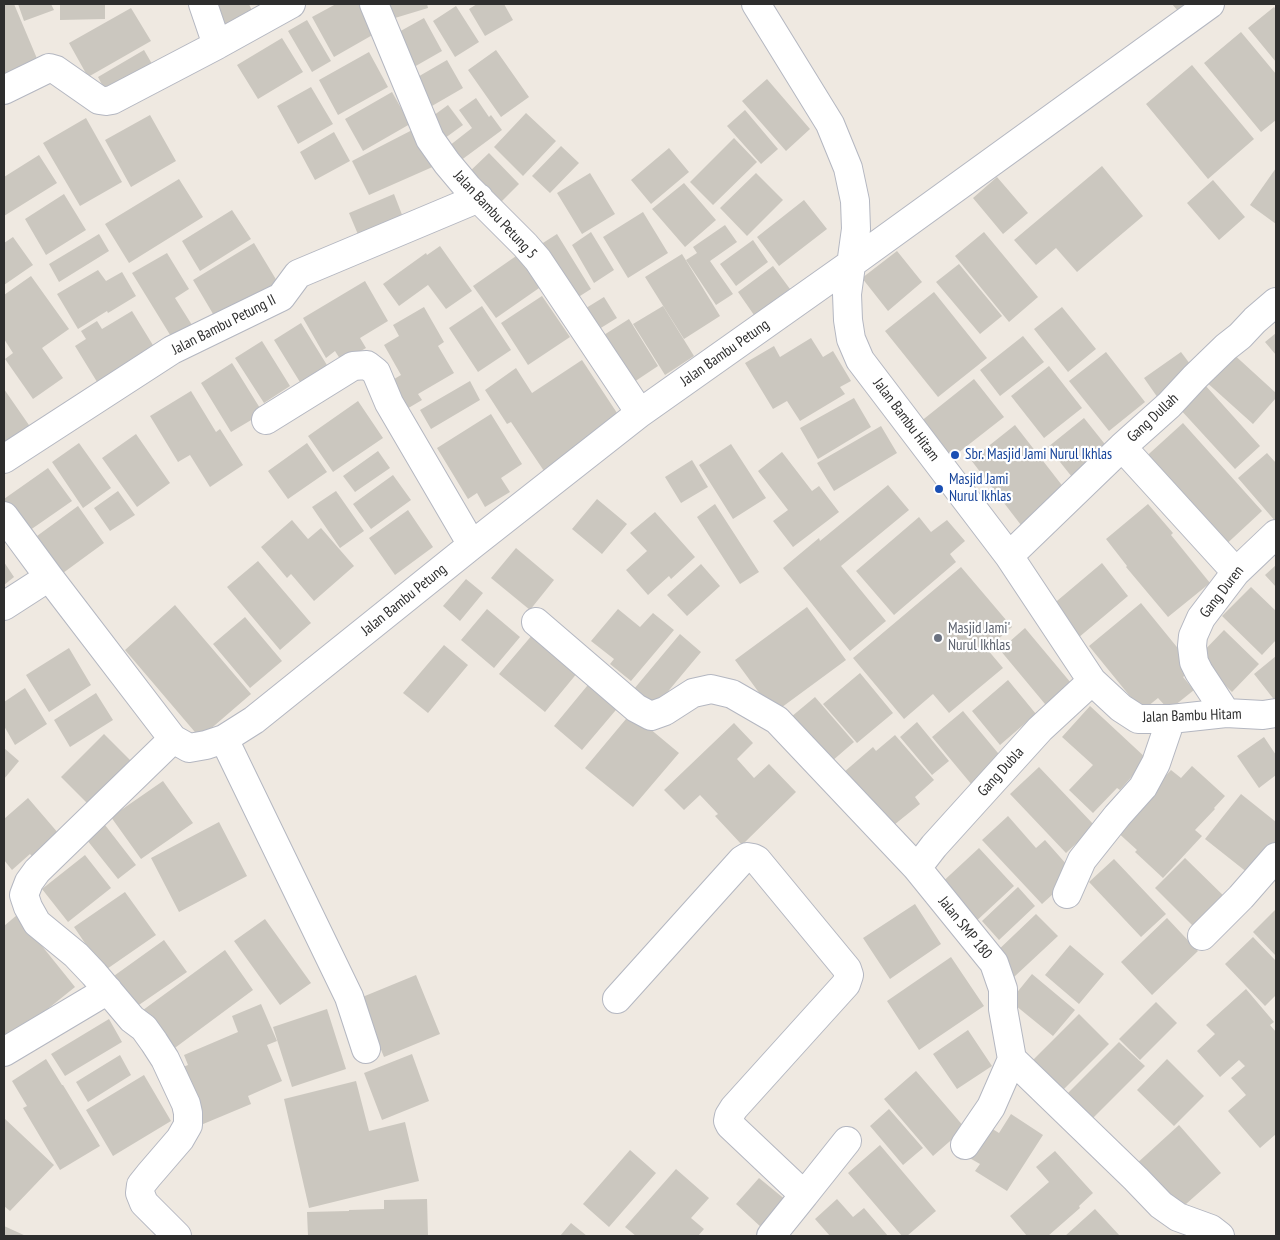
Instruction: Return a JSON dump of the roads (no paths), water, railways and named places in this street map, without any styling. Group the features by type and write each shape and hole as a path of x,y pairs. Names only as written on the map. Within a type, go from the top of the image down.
{"street":[{"path":"203,4 218,45"},
{"path":"4,90 49,68 56,70 99,100 112,100 218,45 291,4"},
{"name":"Jalan Bambu Petung 5","path":"374,4 430,139 460,178 525,244 538,260 640,413"},
{"name":"Jalan Bambu Hitam","path":"756,4 830,124 848,168 855,201 856,229 847,294 848,320 851,339 860,360 1009,556 1092,681 1121,708 1138,719 1171,719 1226,713 1263,715 1276,713"},
{"name":"Jalan Bambu Petung","path":"173,738 189,748 206,745 224,738 254,720 640,413 852,263 1210,4"},
{"name":"Jalan Bambu Petung II","path":"4,459 172,350 281,297 298,274 479,198"},
{"name":"Gang Dullah","path":"1009,556 1122,447 1169,405 1226,347 1276,302"},
{"path":"266,420 354,366 367,365 376,372 389,403 472,545"},
{"path":"1122,447 1236,572"},
{"path":"4,516 173,738 37,871 29,882 24,894 28,907 37,923 76,956 132,1019 144,1028 165,1059 186,1104 188,1125 180,1139 141,1185 140,1193 144,1203 177,1236"},
{"name":"Gang Duren","path":"1226,713 1194,662 1193,636 1201,618 1236,572 1276,534"},
{"path":"4,606 49,577"},
{"name":"Jalan SMP 180","path":"536,622 636,708 651,716 665,711 693,694 711,689 732,694 777,720 917,868 994,964 1003,989 1003,1009 1012,1059"},
{"name":"Gang Dubla","path":"917,868 934,846 1040,729 1092,681"},
{"path":"1067,894 1082,860 1143,787 1156,763 1171,719"},
{"path":"224,738 350,997 366,1049"},
{"path":"616,999 742,860 747,857 757,860 847,969 849,975 846,984 734,1108 729,1116 728,1121 730,1125 804,1195"},
{"path":"1202,936 1241,897 1276,857"},
{"path":"4,1052 108,990"},
{"path":"965,1145 991,1108 1012,1059 1161,1205 1178,1217 1211,1229 1220,1236"},
{"path":"771,1236 847,1141"}],"place":[{"name":"Sbr. Masjid Jami Nurul Ikhlas","path":"955,455"},
{"name":"Masjid Jami Nurul Ikhlas","path":"939,489"},
{"name":"Masjid Jami' Nurul Ikhlas","path":"938,638"}]}
